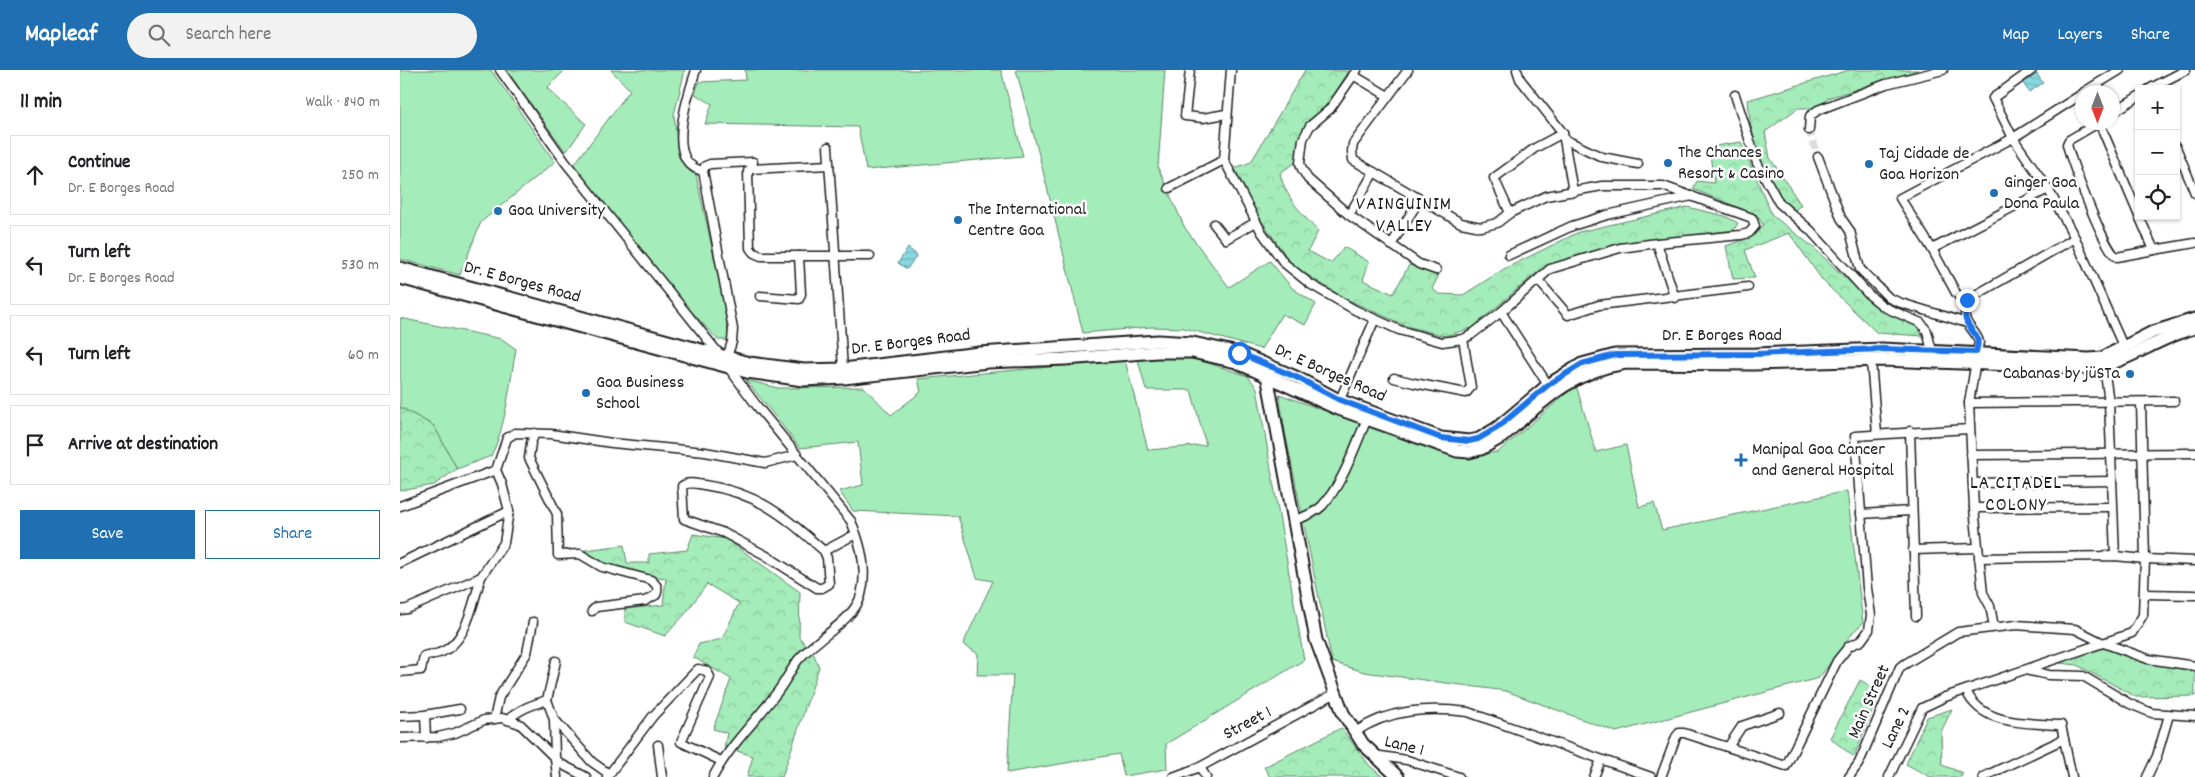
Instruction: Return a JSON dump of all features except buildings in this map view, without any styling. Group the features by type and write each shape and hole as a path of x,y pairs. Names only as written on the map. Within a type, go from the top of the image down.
{"main road":[{"name":"Dr. E Borges Road","path":"400,268 725,359 773,377 803,380 844,378 988,362 1157,352 1192,352 1236,362 1338,404 1441,438 1469,441 1478,439 1497,428 1548,385 1582,364 1615,355 1756,354 1882,349 1932,351 1976,358 2089,368 2104,367 2157,341 2195,328"},
{"name":"Dr. E Borges Road","path":"400,278 725,359 774,368 804,370 843,369 980,353 1158,341 1193,343 1239,353 1298,378 1338,404 1367,419 1438,446 1469,452 1491,444 1502,437 1560,388 1587,372 1608,366 1626,364 1754,364 1976,358 2102,358 2153,332 2195,319"},
{"path":"1267,375 1316,640 1342,713 1371,754 1398,777"}],"street":[{"path":"500,70 566,163 725,359 797,455 851,521 859,540 864,577 861,597 851,613 798,660 776,694 721,761 714,777"},
{"path":"696,70 683,116 682,142 687,160 692,166 703,171"},
{"path":"1190,70 1185,116 1202,118 1226,114"},
{"path":"1231,70 1226,114 1224,160 1256,222 1284,263 1303,279 1327,295 1399,330 1442,342 1463,339 1472,336 1550,269 1620,248 1741,235 1749,233 1755,226 1752,218 1663,186 1602,186 1546,196 1510,213 1497,223 1481,228 1461,223 1353,160 1353,144 1408,70"},
{"path":"1517,70 1520,79 1564,136 1602,157 1638,164"},
{"path":"1809,130 1810,116 1818,110 1886,84 1943,70"},
{"path":"2032,70 1993,98 2013,138 2048,189 2074,238 2123,346"},
{"path":"2096,85 2120,70"},
{"path":"2157,85 2186,70"},
{"path":"1388,96 1355,73 1330,109 1310,126 1302,139 1300,163 1308,179 1349,215 1420,264 1436,270"},
{"path":"1735,95 1757,163 1779,203 1810,230 1868,294 1884,307 1921,323 1927,331 1932,351"},
{"path":"2074,238 1967,300 1961,299 1900,198 2013,138 2075,98"},
{"path":"2120,108 2135,99"},
{"path":"2087,130 2069,140 2067,144 2100,229 2111,252 2117,257 2195,243"},
{"path":"2102,130 2135,207"},
{"path":"1564,136 1573,192"},
{"path":"1510,213 1494,178 1535,148 1564,136"},
{"path":"828,147 843,369"},
{"path":"1818,157 1841,218 1850,232 1860,269 1889,298 1967,324"},
{"path":"2180,157 2195,194"},
{"path":"1169,188 1224,160"},
{"path":"725,359 732,342 733,329 703,171 705,166 710,164 753,162"},
{"path":"829,165 748,171 750,248 754,253 761,256 870,256"},
{"path":"1349,215 1374,172"},
{"path":"1932,249 2048,189"},
{"path":"1509,255 1572,226 1607,214 1692,196"},
{"path":"1391,245 1420,199"},
{"path":"2141,220 2154,250"},
{"path":"1214,224 1226,239 1256,222"},
{"path":"1658,243 1675,298"},
{"path":"760,296 799,299 801,294 799,256"},
{"path":"1538,280 1568,315 1600,305 1675,298 1748,287"},
{"path":"1967,300 1965,317 1967,324 1977,335 1979,342 1969,403 1974,508 1982,593 1990,606 1994,628"},
{"path":"1500,312 1548,385"},
{"path":"1338,404 1375,319"},
{"path":"1394,378 1414,384 1466,392 1471,387 1463,339"},
{"path":"1871,361 1877,434"},
{"path":"2104,367 2108,402 2114,556"},
{"path":"1969,403 2174,401"},
{"name":"Lane 2","path":"1889,777 1922,708 1945,697 2101,642 2132,633 2143,615 2144,594 2141,402"},
{"path":"1295,520 1310,514 1321,506 1350,461 1367,419"},
{"path":"1662,777 1676,737 1679,733 1684,732 1786,766 1837,661 1850,646 1861,641 1869,630 1871,615 1855,436 1910,431 1969,429"},
{"path":"1910,431 1911,511 1916,616"},
{"path":"400,672 421,670 424,656 440,653 452,645 462,632 481,577 504,543 509,511 496,470 508,438 515,433 535,433 706,452 765,463 797,455"},
{"path":"535,433 529,458 557,514 558,555 580,554 602,568 651,580 656,584 658,590 656,595 645,601 596,608 592,611"},
{"path":"1971,455 2195,453"},
{"path":"400,506 496,470"},
{"path":"1973,483 2112,481"},
{"path":"690,483 719,487 752,497 792,522 824,551 830,584 817,588 765,555 724,533 684,519 682,486 690,483"},
{"path":"1974,508 2112,507"},
{"path":"400,563 509,511"},
{"path":"1861,514 1911,511"},
{"path":"824,551 856,534"},
{"path":"1913,550 1978,548"},
{"path":"1979,558 2114,556 2144,559 2195,560"},
{"path":"400,610 407,609 481,577"},
{"path":"2144,594 2195,595"},
{"path":"494,719 499,697 527,653 533,622"},
{"name":"Main Street","path":"1849,777 1859,763 1900,667 1958,632 2016,625 2075,629 2101,642 2148,659 2195,666"},
{"path":"556,661 547,700 554,719 554,758 557,777"},
{"path":"554,719 592,762 608,776 653,716 698,669 707,671 710,677 681,742 721,761"},
{"path":"2023,670 2049,675 2083,676 2130,704 2152,713 2195,716"},
{"path":"1966,690 1970,700 1980,710 1990,715 2021,722 2061,725 2072,777"},
{"name":"Street 1","path":"1173,777 1200,767 1334,694"},
{"path":"508,720 516,712 547,700"},
{"path":"400,716 425,715 460,709"},
{"path":"1355,732 1373,720 1419,710 1444,709 1468,712 1651,777"},
{"path":"1728,747 1742,726 1780,713"},
{"path":"425,715 426,738"},
{"path":"2147,777 2157,756 2169,715"},
{"path":"400,738 426,738 455,733 484,720 508,720 520,724 554,758 586,777"},
{"path":"1983,777 2064,739"},
{"path":"658,745 662,777"},
{"name":"Lane 1","path":"1371,754 1407,760 1459,777"},
{"path":"1594,777 1601,760"},
{"path":"1200,767 1206,777"}],"green space":[{"path":"400,70 491,70 555,162 481,222 460,275 400,259"},
{"path":"506,70 565,70 547,88 586,124 566,152"},
{"path":"611,70 685,70 674,115 679,158 696,175 724,302 729,340 718,340 690,310 573,166 630,90"},
{"path":"745,70 1001,70 1023,156 866,170 858,127 705,124 712,104 695,94 699,82 746,80"},
{"path":"1016,70 1165,70 1158,168 1185,228 1229,287 1270,261 1292,288 1316,304 1305,325 1282,314 1261,349 1184,328 1151,327 1083,333"},
{"path":"1305,70 1349,71 1332,98 1299,138 1296,162 1280,173 1282,182 1290,197 1300,212 1318,231 1308,251 1331,263 1344,247 1369,262 1363,280 1393,294 1409,265 1439,275 1432,289 1439,294 1463,295 1504,269 1579,232 1687,207 1725,216 1738,223 1734,230 1679,237 1575,256 1540,270 1472,328 1445,336 1406,326 1344,298 1293,266 1254,210 1235,168 1251,162"},
{"path":"1849,70 1918,70 1828,98 1820,108 1798,108 1765,132 1770,158 1801,205 1794,211 1772,190 1752,140 1748,100"},
{"path":"1741,142 1772,215 1813,247 1875,306 1917,324 1923,336 1877,333 1823,281 1789,233 1745,250 1755,278 1733,279 1726,246 1752,237 1763,225 1757,215 1693,189 1697,181 1714,183 1709,147"},
{"path":"400,318 502,339 516,349 504,418 491,456 457,469 434,426 400,407"},
{"path":"1137,356 1196,359 1248,376 1257,388 1304,660 1166,744 1167,769 1124,776 1119,754 1007,773 1013,675 977,675 978,654 963,644 993,581 977,578 958,516 853,511 839,491 863,485 858,442 800,448 746,380 778,388 864,387 891,415 921,392 918,379 1125,360 1148,450 1206,445 1191,390 1146,390"},
{"path":"1576,385 1596,452 1626,445 1639,507 1654,503 1662,530 1847,491 1863,623 1854,631 1819,678 1616,732 1506,691 1364,672 1332,662 1279,394 1435,451 1464,457 1498,452"},
{"path":"400,407 434,426 457,469 434,485 400,491"},
{"path":"693,534 726,539 800,592 799,637 814,655 819,667 782,777 747,777 753,756 724,747 727,733 713,729 731,679 693,657 699,644 722,639 739,603 707,584 685,614 665,636 625,622 625,609 663,605 666,578 631,574 603,566 585,550 624,545 627,563 649,563 649,554 687,550"},
{"path":"2102,646 2139,659 2195,672 2195,696 2136,697 2077,665 2051,662"},
{"path":"1860,680 1880,691 1854,757 1830,738"},
{"path":"1952,709 1941,732 1942,765 1963,773 1961,777 1930,777 1906,764 1927,717"},
{"path":"1341,728 1370,766 1383,777 1270,777 1264,767"}],"water":[{"path":"2037,74 2043,83 2029,92 2023,83"},
{"path":"908,248 917,255 907,269 898,263"}],"tunnel":[{"path":"1809,130 1818,157"}],"place":[{"name":"The Chances Resort & Casino","path":"1668,163"},
{"name":"Taj Cidade de Goa Horizon","path":"1869,164"},
{"name":"Ginger Goa Dona Paula","path":"1994,193"},
{"name":"Goa University","path":"498,211"},
{"name":"The International Centre Goa","path":"958,220"},
{"name":"Cabanas by jüSTa","path":"2130,374"},
{"name":"Goa Business School","path":"586,393"},
{"name":"Manipal Goa Cancer and General Hospital","path":"1741,460"}],"district":[{"name":"VAINGUINIM VALLEY","path":"1404,216"},
{"name":"LA CITADEL COLONY","path":"2016,495"}],"route":[{"path":"1239,353 1298,378 1340,400 1441,438 1469,441 1478,439 1497,428 1548,385 1582,364 1615,355 1756,354 1882,349 1976,352 1979,342 1977,335 1967,324 1965,317 1967,300"}]}
